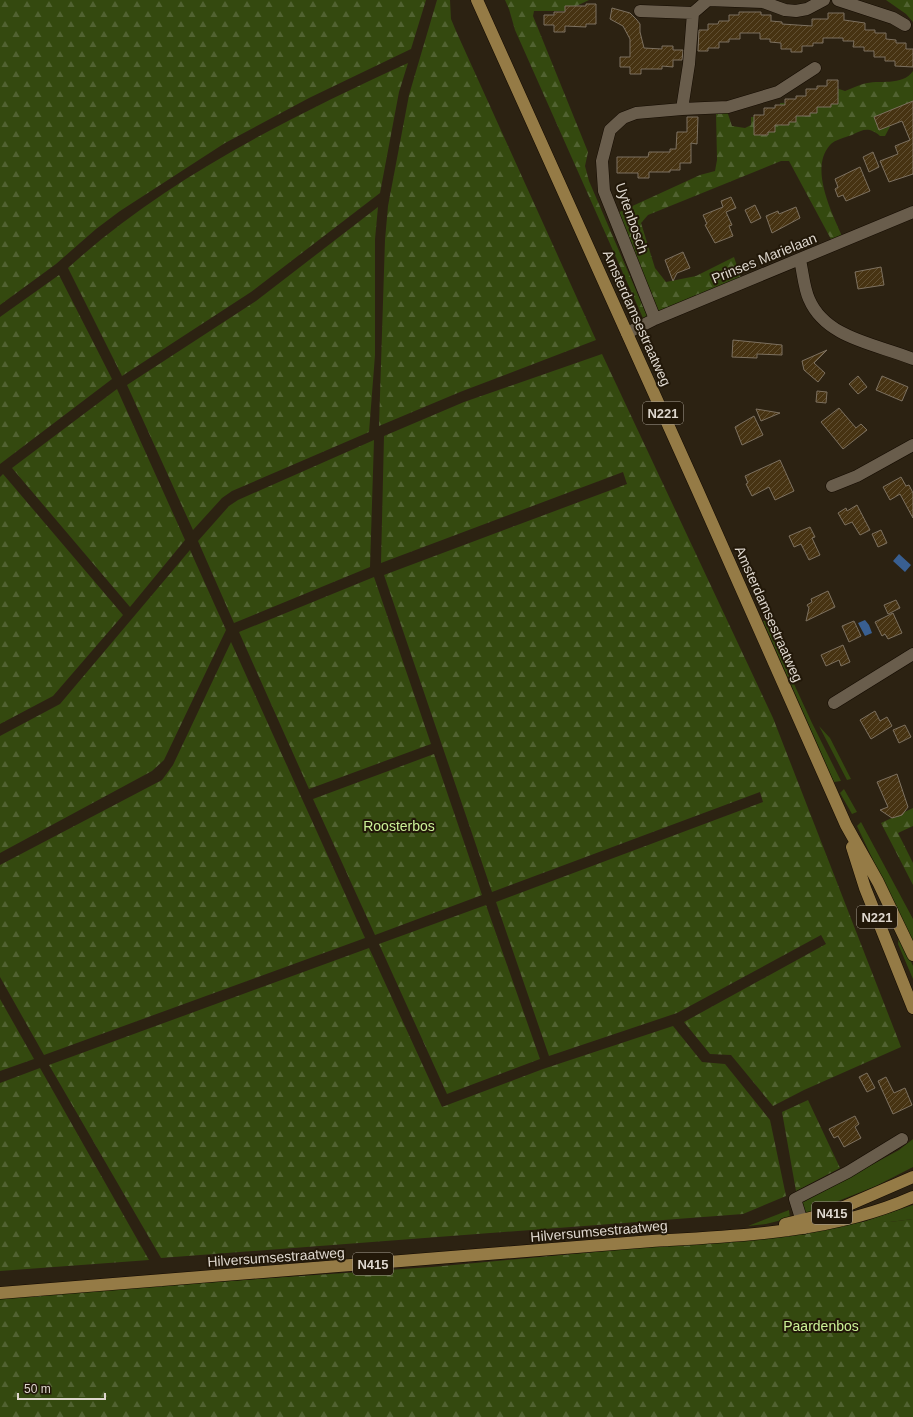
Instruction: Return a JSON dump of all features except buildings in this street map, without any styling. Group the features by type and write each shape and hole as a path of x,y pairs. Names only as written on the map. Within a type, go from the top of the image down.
{"main road":[{"name":"Amsterdamsestraatweg","path":"477,0 846,825 878,882 913,955"},
{"name":"Amsterdamsestraatweg","path":"846,825 865,888 913,1008"},
{"name":"Hilversumsestraatweg","path":"803,1224 913,1177"},
{"name":"Hilversumsestraatweg","path":"0,1293 745,1234 864,1215 913,1197"}],"street":[{"path":"640,11 693,13 708,0 763,2 785,10 796,11 807,9 824,0"},
{"path":"838,0 893,18 905,25"},
{"path":"682,109 689,64 693,13"},
{"name":"Uytenbosch","path":"655,319 604,191 602,161 610,130 623,118 636,113 728,107 778,92 815,68"},
{"name":"Prinses Marielaan","path":"627,333 655,319 913,212"},
{"path":"800,260 809,299 822,320 839,332 913,359"},
{"path":"832,486 857,476 913,445"},
{"path":"834,703 913,654"},
{"path":"803,1224 795,1199 848,1172 902,1139"}],"green space":[{"path":"0,0 426,0 411,49 309,98 225,143 120,211 96,229 56,264 0,305"},
{"path":"437,0 450,0 451,19 456,31 596,340 460,392 379,426 385,240 388,206 409,95"},
{"path":"505,0 589,0 566,11 534,11 533,16 588,152 585,166 589,181 647,316 643,318 515,30"},
{"path":"886,0 913,0 913,22 906,14"},
{"path":"408,63 399,92 380,193 251,292 122,376 68,268 105,236 145,206 230,153 319,105"},
{"path":"913,71 913,115 893,121 885,136 880,136 873,131 866,130 837,140 830,145 824,155 822,178 824,190 842,236 832,241 789,161 781,161 648,215 641,223 655,268 666,282 696,276 734,257 741,278 658,312 615,214 700,175 715,171 717,160 716,113 727,111 732,126 745,128 751,125 751,117 766,116 780,110 780,103 802,102 802,96 822,95 836,88 845,91 869,83 897,81 908,76"},
{"path":"378,207 375,239 375,355 369,432 232,491 222,498 193,530 127,385 256,301"},
{"path":"59,275 112,379 0,464 0,317"},
{"path":"602,354 773,718 901,1047 804,1090 773,1106 731,1055 710,1054 684,1022 826,944 821,935 677,1013 549,1056 496,902 763,802 760,792 492,892 384,575 627,484 623,472 381,563 384,436 464,402"},
{"path":"117,389 185,540 130,607 12,468"},
{"path":"374,440 370,567 234,623 198,541 229,506 238,500"},
{"path":"3,474 123,615 53,696 0,724 0,477"},
{"path":"190,550 226,630 164,760 152,771 0,853 0,736 60,704"},
{"path":"374,577 431,744 309,789 239,632"},
{"path":"763,621 765,621 812,723 841,781 834,782"},
{"path":"231,642 365,938 44,1055 0,977 0,865 162,780 173,765"},
{"path":"819,726 830,738 851,779 847,780"},
{"name":"Roosterbos","path":"434,754 482,895 375,935 313,799"},
{"path":"844,789 857,812 852,814 840,793"},
{"path":"913,808 913,826 898,833 913,863 913,885 881,823"},
{"path":"861,822 913,919 913,945 857,826"},
{"path":"486,905 540,1059 447,1094 379,944"},
{"path":"899,936 913,966 913,979 898,944"},
{"path":"369,948 442,1107 543,1069 673,1026 702,1062 725,1064 770,1120 786,1196 743,1214 161,1258 49,1065"},
{"path":"0,999 34,1059 0,1071"},
{"path":"40,1068 149,1260 0,1271 0,1083"},
{"path":"808,1100 840,1168 796,1191 782,1112"},
{"path":"913,1139 913,1167 876,1186 803,1215 800,1204 899,1150"},
{"path":"913,1205 913,1219 890,1222 863,1222"},
{"path":"789,1210 790,1218 766,1224 748,1226"},
{"name":"Paardenbos","path":"913,1219 913,1417 0,1417 0,1297 432,1267 768,1236 863,1222 890,1222"}],"water":[{"path":"899,554 911,565 905,572 893,561"},
{"path":"865,620 872,633 865,636 858,623"}]}
